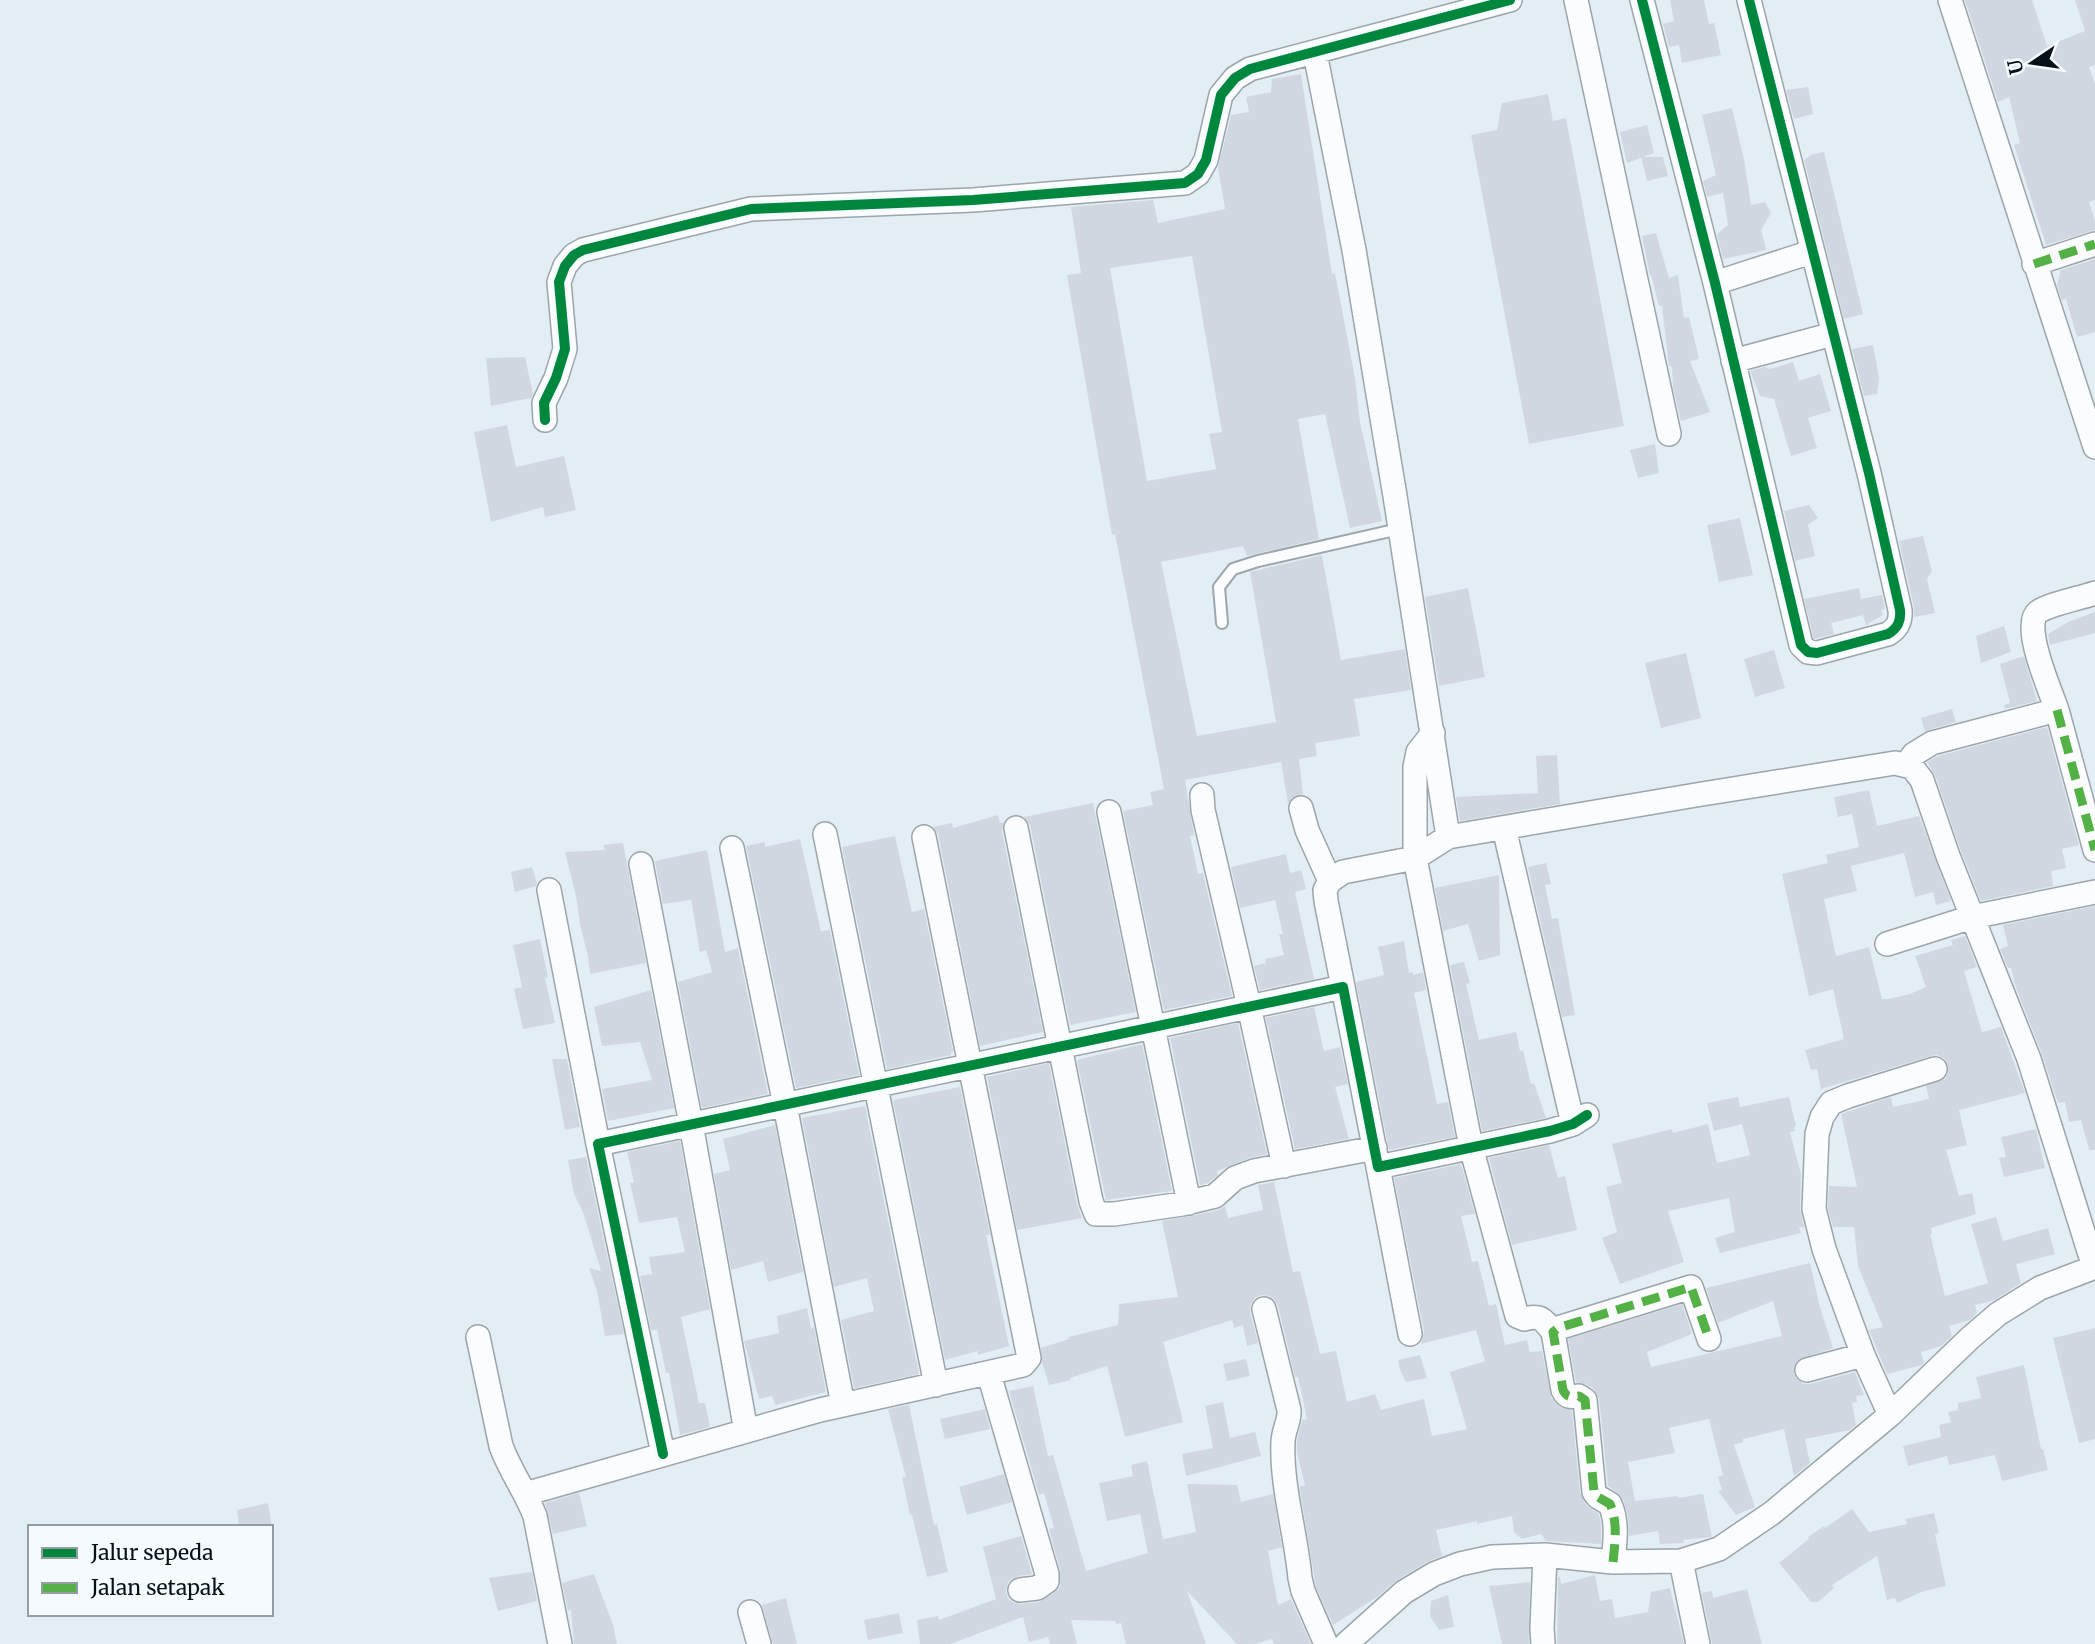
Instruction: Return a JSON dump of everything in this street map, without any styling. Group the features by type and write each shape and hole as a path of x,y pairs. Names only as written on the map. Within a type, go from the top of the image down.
{"street":[{"path":"545,420 544,403 556,378 565,349 559,282 565,266 574,255 583,250 751,209 973,200 1185,183 1198,174 1206,160 1221,95 1235,78 1250,69 1510,0"},
{"path":"1576,0 1669,434"},
{"path":"1645,1 1801,645 1808,652 1817,653 1888,634 1901,620 1900,610 1869,473 1749,0"},
{"path":"1950,0 2095,447"},
{"path":"1315,53 1354,250 1448,837"},
{"path":"2034,264 2095,244"},
{"path":"1715,283 1811,252"},
{"path":"1733,361 1833,334"},
{"path":"2095,593 2041,610 2033,619 2032,627 2095,850"},
{"path":"1906,765 1914,754 1932,743 2057,710"},
{"path":"1433,733 1418,752 1415,767 1415,858 1471,1147 1517,1316 1524,1320 1542,1318 1553,1332 1563,1390 1570,1397 1579,1396 1585,1400 1594,1492 1610,1504 1614,1515 1613,1562"},
{"path":"1346,1644 1404,1592 1434,1574 1460,1564 1492,1557 1545,1555 1613,1562 1681,1561 1719,1549 1772,1513 1890,1415 1998,1314 2040,1288 2094,1267 2029,1059 1948,856 1919,774 1906,765 1895,763 1448,837 1415,858 1343,872 1330,881 1325,890 1326,901 1410,1334"},
{"path":"1202,795 1203,810 1284,1166"},
{"path":"1301,808 1307,830 1330,881"},
{"path":"1109,812 1189,1203"},
{"path":"1016,828 1091,1201 1096,1214 1114,1214 1189,1203 1215,1196 1244,1174 1284,1166 1471,1147 1550,1131 1580,1120 1504,828"},
{"path":"825,834 936,1385"},
{"path":"525,1494 843,1405 1023,1365 1029,1358 924,837"},
{"path":"732,848 843,1405"},
{"path":"641,864 746,1431"},
{"path":"549,890 598,1144 663,1454"},
{"path":"1887,944 1972,917 2095,892"},
{"path":"598,1144 1343,987"},
{"path":"1890,1415 1863,1355 1824,1249 1814,1209 1817,1134 1822,1117 1831,1103 1935,1069"},
{"path":"1553,1332 1558,1328 1691,1287 1709,1339"},
{"path":"1264,1309 1289,1410 1283,1440 1284,1464 1300,1578 1326,1644"},
{"path":"478,1337 501,1446 535,1516 560,1644"},
{"path":"1807,1370 1863,1355"},
{"path":"989,1374 1047,1574 1047,1581 1042,1585 1020,1590"},
{"path":"1543,1644 1545,1555"},
{"path":"1681,1561 1698,1644"},
{"path":"750,1612 759,1644"}],"lane":[{"path":"1222,623 1219,587 1233,569 1399,529"}],"building":[{"path":"1670,0 1704,0 1709,24 1714,23 1721,55 1682,63 1679,45 1669,47 1663,24 1674,21"},
{"path":"1965,0 2032,0 2047,46 2085,31 2075,0 2095,0 2095,65 2089,67 2095,84 2095,200 2089,202 2095,230 2046,245 2014,145 2020,143 2009,97 1998,102"},
{"path":"1301,74 1332,274 1335,273 1355,378 1360,422 1382,521 1350,528 1325,414 1298,419 1319,539 1247,556 1243,546 1161,562 1197,736 1276,722 1250,572 1322,555 1341,660 1405,649 1411,690 1354,699 1360,736 1315,743 1317,756 1299,759 1303,794 1292,798 1288,804 1281,762 1185,780 1194,835 1190,836 1198,874 1203,873 1232,996 1164,1010 1123,811 1153,805 1150,792 1164,789 1115,534 1112,535 1067,275 1081,273 1071,207 1153,200 1158,223 1225,209 1218,168 1231,115 1249,112 1246,97 1271,92 1272,79","holes":["1192,256 1222,432 1209,434 1216,469 1147,481 1110,268"]},
{"path":"1808,87 1813,114 1794,119 1786,90"},
{"path":"1548,94 1553,121 1566,118 1624,426 1529,444 1471,135 1497,130 1502,103"},
{"path":"1732,108 1751,205 1765,202 1771,213 1761,230 1766,250 1723,259 1717,234 1728,225 1723,193 1707,197 1703,181 1716,175 1702,115"},
{"path":"1647,125 1654,153 1627,163 1620,132"},
{"path":"1824,152 1863,314 1844,319 1804,160"},
{"path":"1641,157 1663,157 1668,176 1647,181"},
{"path":"1656,233 1669,278 1678,275 1684,318 1689,317 1699,359 1690,361 1710,412 1681,421 1673,388 1672,367 1669,366 1662,306 1659,306 1650,276 1642,236"},
{"path":"2095,259 2095,332 2077,337 2066,299 2062,300 2057,285 2061,270"},
{"path":"1873,345 1879,378 1877,394 1864,396 1852,349"},
{"path":"525,357 533,394 531,398 491,406 486,358"},
{"path":"1793,362 1799,381 1820,374 1831,411 1808,418 1817,448 1791,456 1774,399 1760,396 1750,371 1765,367 1770,369"},
{"path":"507,425 516,467 564,456 576,510 545,517 543,507 491,522 474,432"},
{"path":"1655,444 1659,473 1638,478 1630,450"},
{"path":"1809,505 1818,518 1808,525 1815,556 1795,561 1784,511"},
{"path":"1740,518 1753,575 1719,582 1707,525"},
{"path":"1923,536 1932,571 1927,579 1935,613 1914,617 1899,541"},
{"path":"1468,588 1485,677 1439,686 1425,597"},
{"path":"1859,588 1861,599 1882,595 1885,609 1881,610 1883,615 1866,625 1863,615 1831,623 1834,634 1814,639 1804,599"},
{"path":"2095,612 2095,633 2050,645 2048,634 2068,622"},
{"path":"2004,626 2011,652 1981,663 1976,636"},
{"path":"1774,650 1785,688 1755,697 1744,659"},
{"path":"1686,653 1701,718 1661,728 1645,663"},
{"path":"2024,656 2037,701 2005,709 2004,705 2010,703 2000,664"},
{"path":"1952,709 1956,722 1925,731 1921,718"},
{"path":"2047,727 2079,845 2062,849 2066,868 2051,871 2053,886 1981,901 1935,775 1927,762 1938,756"},
{"path":"1557,755 1560,804 1460,821 1456,797 1538,793 1536,756"},
{"path":"1869,790 1877,826 1919,816 1951,901 1936,905 1933,892 1915,897 1904,853 1851,866 1857,891 1824,899 1836,956 1869,947 1882,999 1889,999 1926,987 1915,956 1953,945 1951,940 1965,936 1977,967 1964,971 1982,1032 2001,1027 2025,1093 1959,1110 1967,1145 1946,1150 1959,1196 1972,1193 1976,1214 1931,1228 1930,1234 1945,1296 1988,1283 1971,1224 1996,1217 2003,1241 2048,1228 2055,1254 2016,1264 2021,1283 1995,1300 1975,1305 1977,1313 1970,1320 1949,1326 1952,1336 1941,1346 1921,1352 1924,1363 1922,1365 1887,1374 1869,1330 1883,1327 1858,1266 1854,1227 1833,1227 1828,1208 1829,1186 1857,1187 1841,1114 1891,1097 1893,1107 1929,1099 1926,1086 1945,1079 1948,1066 1944,1058 1931,1056 1821,1089 1817,1069 1811,1070 1805,1050 1844,1039 1833,989 1809,996 1782,874 1828,863 1826,855 1859,847 1852,814 1838,817 1834,797"},
{"path":"1093,803 1136,1012 1070,1025 1030,825 1024,817"},
{"path":"998,815 1000,823 1004,822 1002,831 1043,1032 980,1046 938,834 933,827 952,823 953,828"},
{"path":"895,836 912,912 924,909 953,1052 951,1055 887,1069 842,847"},
{"path":"800,839 821,931 830,930 859,1075 796,1088 746,846 765,842 765,847"},
{"path":"623,843 646,963 590,974 565,852 605,850 603,845"},
{"path":"707,850 725,952 738,948 768,1094 702,1108 678,982 712,972 706,950 700,952 691,900 663,904 655,861"},
{"path":"1286,854 1290,873 1301,870 1306,889 1295,892 1314,979 1260,990 1254,966 1266,963 1265,959 1284,955 1279,934 1283,934 1275,900 1240,908 1231,867"},
{"path":"1546,863 1551,884 1545,885 1552,919 1558,918 1575,1015 1562,1017 1528,867"},
{"path":"532,867 536,886 515,892 511,872"},
{"path":"1499,875 1500,955 1479,961 1468,924 1443,931 1435,888"},
{"path":"2095,906 2095,1150 2089,1150 2081,1120 2069,1122 2065,1102 2058,1103 2011,968 2008,968 2000,949 2008,946 2003,925"},
{"path":"540,939 555,1023 523,1029 514,989 522,987 513,945"},
{"path":"1404,941 1409,973 1413,972 1413,975 1423,972 1426,990 1414,993 1437,1104 1448,1102 1455,1137 1389,1150 1356,982 1384,975 1378,947"},
{"path":"1464,962 1470,983 1466,984 1479,1040 1516,1032 1531,1084 1534,1083 1546,1118 1482,1131 1450,965"},
{"path":"651,990 674,1108 608,1121 602,1089 652,1080 640,1042 602,1046 594,1007"},
{"path":"1314,1007 1324,1051 1340,1047 1348,1084 1335,1087 1349,1139 1295,1149 1266,1018"},
{"path":"1238,1023 1267,1154 1217,1171 1218,1175 1208,1183 1200,1185 1170,1038"},
{"path":"1142,1044 1172,1191 1106,1200 1077,1060"},
{"path":"552,1059 567,1059 580,1127 565,1130"},
{"path":"1049,1063 1082,1218 1017,1230 987,1077"},
{"path":"960,1087 1009,1346 978,1355 978,1351 945,1360 893,1100"},
{"path":"1738,1097 1740,1107 1789,1097 1796,1126 1795,1131 1790,1132 1801,1174 1800,1209 1804,1227 1799,1227 1801,1233 1720,1253 1715,1238 1735,1232 1729,1198 1668,1211 1684,1262 1620,1284 1602,1238 1617,1232 1606,1187 1622,1183 1612,1144 1672,1129 1673,1133 1708,1124 1717,1163 1750,1155 1742,1124 1714,1131 1707,1103"},
{"path":"865,1106 919,1374 854,1388 841,1320 874,1311 867,1278 834,1287 802,1118"},
{"path":"775,1125 803,1272 768,1282 763,1261 731,1270 714,1174 730,1170 723,1139"},
{"path":"2036,1129 2045,1168 2004,1177 1999,1158 2006,1157 2001,1137"},
{"path":"680,1141 710,1309 681,1317 699,1403 705,1403 710,1427 680,1435 669,1373 666,1373 657,1330 651,1330 640,1276 652,1274 649,1257 685,1252 677,1217 639,1223 630,1183 634,1182 627,1152"},
{"path":"1549,1145 1558,1178 1565,1176 1577,1230 1512,1245 1489,1158"},
{"path":"586,1157 624,1334 605,1336 597,1291 589,1268 601,1271 583,1212 574,1194 568,1160"},
{"path":"1461,1164 1475,1214 1461,1216 1472,1262 1478,1261 1489,1306 1496,1304 1505,1345 1527,1340 1530,1352 1542,1351 1551,1397 1560,1407 1572,1411 1580,1493 1587,1506 1599,1514 1601,1544 1546,1541 1541,1534 1522,1539 1514,1532 1512,1516 1436,1530 1442,1556 1397,1580 1377,1597 1333,1625 1316,1587 1300,1490 1300,1486 1305,1486 1297,1440 1302,1420 1307,1419 1298,1377 1295,1377 1274,1299 1261,1295 1251,1304 1250,1312 1258,1343 1247,1346 1243,1325 1234,1328 1232,1320 1163,1342 1183,1422 1125,1437 1107,1366 1049,1385 1041,1348 1069,1339 1068,1337 1118,1325 1119,1304 1178,1297 1162,1221 1218,1210 1225,1206 1228,1218 1263,1210 1258,1185 1274,1182 1293,1272 1300,1271 1320,1354 1336,1351 1347,1402 1375,1394 1381,1410 1424,1399 1432,1436 1467,1429 1450,1372 1485,1361 1476,1330 1421,1344 1424,1331 1394,1178"},
{"path":"1810,1263 1833,1348 1798,1360 1794,1366 1794,1374 1804,1384 1810,1384 1855,1372 1864,1395 1856,1396 1857,1402 1852,1403 1856,1425 1850,1430 1805,1439 1810,1463 1794,1476 1784,1429 1743,1439 1743,1442 1734,1445 1755,1507 1736,1515 1718,1491 1722,1490 1718,1477 1723,1475 1709,1419 1669,1428 1675,1453 1628,1462 1635,1501 1703,1494 1712,1537 1683,1540 1684,1543 1660,1544 1658,1531 1629,1536 1628,1516 1623,1499 1608,1486 1599,1398 1593,1388 1576,1382 1568,1339 1682,1304 1692,1334 1647,1352 1651,1367 1782,1336 1773,1301 1718,1323 1706,1288"},
{"path":"807,1308 811,1328 814,1327 826,1392 775,1405 772,1396 759,1399 744,1341 779,1333 777,1316"},
{"path":"2095,1328 2095,1439 2079,1443 2053,1338"},
{"path":"1420,1355 1427,1378 1406,1382 1398,1360"},
{"path":"1246,1359 1250,1376 1227,1381 1223,1364"},
{"path":"2024,1365 2041,1449 2048,1470 2002,1481 1995,1455 1949,1465 1947,1456 1908,1466 1903,1446 1941,1437 1939,1425 1951,1422 1948,1412 1958,1410 1958,1403 1981,1398 1976,1377"},
{"path":"1033,1386 1048,1456 1053,1455 1086,1571 1148,1553 1140,1514 1107,1521 1099,1483 1133,1476 1131,1465 1147,1461 1163,1539 1196,1532 1187,1484 1237,1485 1241,1502 1273,1494 1282,1547 1268,1551 1278,1605 1291,1599 1311,1644 1274,1644 1272,1639 1255,1644 1237,1644 1187,1591 1206,1644 1126,1644 1121,1623 1071,1620 1077,1644 1050,1644 1048,1637 1029,1642 1023,1617 950,1644 920,1644 917,1620 938,1616 939,1620 996,1599 983,1547 1021,1536 1032,1574 1018,1576 1007,1584 1008,1598 1014,1603 1039,1602 1060,1587 1060,1570 1049,1529 1054,1528 1044,1493 1039,1495 1009,1391"},
{"path":"1223,1402 1230,1438 1255,1432 1261,1456 1186,1476 1182,1454 1213,1448 1205,1406"},
{"path":"909,1405 934,1525 937,1524 948,1572 927,1577 910,1515 902,1477 906,1477 888,1409"},
{"path":"985,1409 990,1429 945,1439 940,1419"},
{"path":"1004,1474 1012,1502 967,1515 959,1487"},
{"path":"579,1493 587,1526 553,1534 545,1503"},
{"path":"268,1503 272,1525 239,1525 237,1510"},
{"path":"1852,1509 1869,1532 1907,1524 1906,1519 1934,1513 1939,1533 1935,1534 1946,1586 1924,1591 1897,1603 1895,1598 1887,1600 1877,1556 1832,1585 1834,1588 1818,1602 1811,1602 1779,1563 1809,1539 1808,1537"},
{"path":"532,1572 537,1601 498,1611 489,1578"},
{"path":"594,1574 613,1625 617,1644 574,1644 571,1610 568,1611 562,1583"},
{"path":"1595,1575 1600,1601 1612,1599 1615,1618 1648,1612 1651,1592 1670,1588 1684,1644 1557,1644 1558,1577 1561,1584"},
{"path":"1530,1582 1529,1644 1502,1644 1489,1586"},
{"path":"1747,1589 1762,1644 1712,1644 1702,1593 1712,1591 1713,1598"},
{"path":"1448,1595 1454,1627 1439,1630 1430,1616 1431,1601"},
{"path":"786,1598 797,1644 773,1644 762,1605"},
{"path":"899,1613 903,1633 868,1640 864,1620"}],"marked path":[{"path":"2034,264 2095,244"},
{"path":"2057,710 2095,850"},
{"path":"1613,1562 1614,1518 1610,1504 1594,1492 1585,1400 1579,1396 1568,1396 1563,1390 1553,1332 1558,1328 1691,1287 1709,1339"}],"cycle path":[{"path":"545,420 544,403 556,378 565,349 559,282 565,266 574,255 583,250 751,209 973,200 1185,183 1198,174 1206,160 1221,95 1235,78 1250,69 1510,0"},
{"path":"1642,0 1715,283 1801,645 1808,652 1817,653 1888,634 1898,624 1900,610 1869,473 1749,0"},
{"path":"663,1454 598,1144 1343,987 1378,1167 1550,1131 1573,1124 1587,1115"}]}
